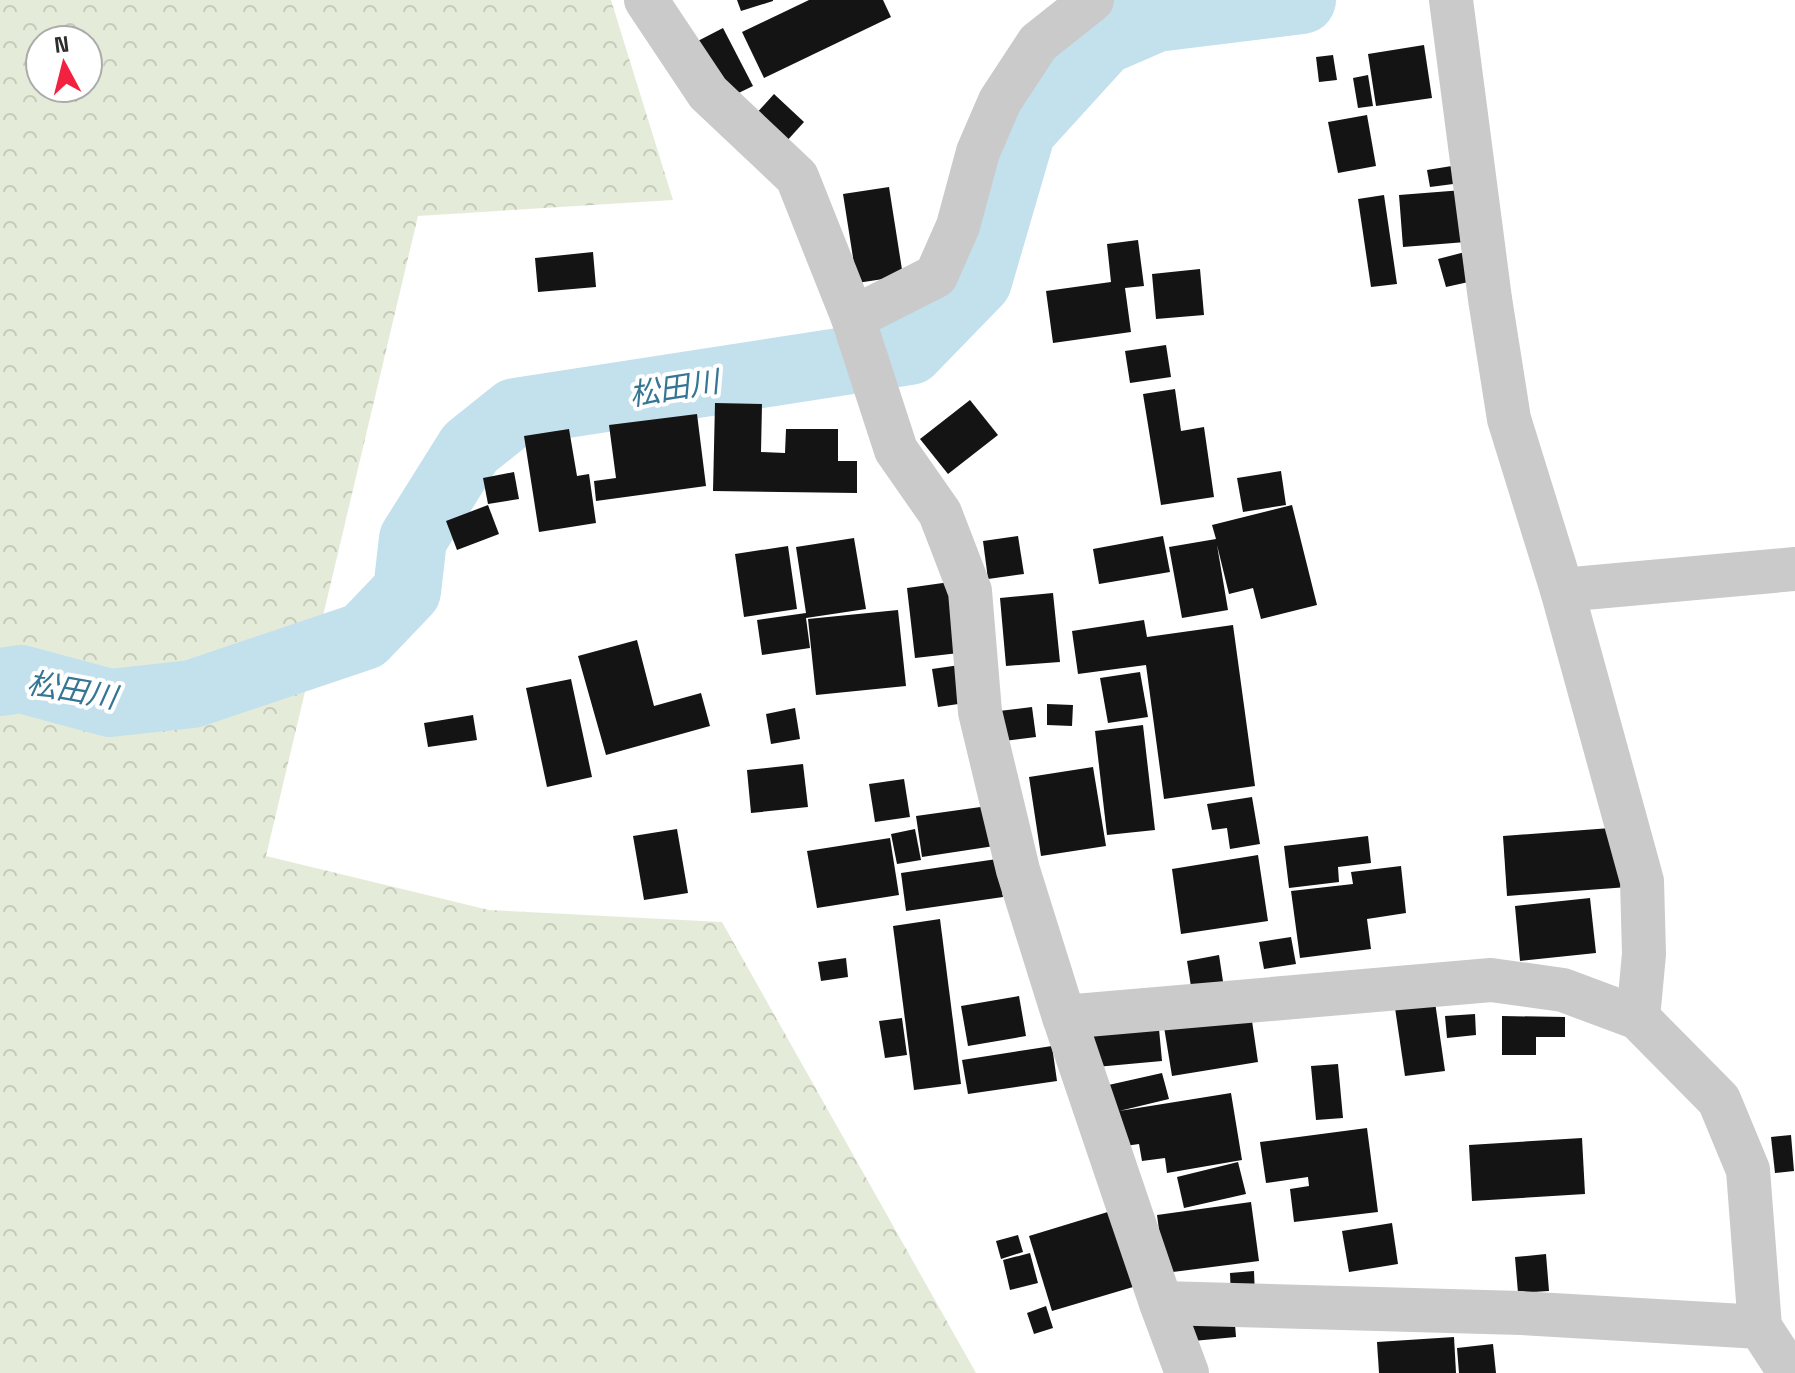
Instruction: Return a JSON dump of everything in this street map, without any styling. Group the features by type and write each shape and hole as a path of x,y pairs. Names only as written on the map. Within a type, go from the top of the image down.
{"street":[{"path":"646,0 708,93 797,177 853,318 896,450 940,513 970,591 980,712 1018,870 1064,1017 1187,1373"},
{"path":"853,318 936,276 958,226 978,152 1000,101 1038,43 1092,0"},
{"path":"1451,0 1509,419 1562,590 1642,881 1644,954 1638,1018"},
{"path":"1562,590 1795,569"},
{"path":"1064,1017 1491,980 1563,990 1638,1018 1719,1100 1748,1170 1760,1327 1790,1373"},
{"path":"1161,1303 1521,1313 1760,1327"}],"green space":[{"path":"0,0 611,0 673,200 418,216 266,856 489,910 722,922 976,1373 0,1373"}],"building":[{"path":"737,0 773,0 773,1 741,11"},
{"path":"809,0 883,0 891,17 764,78 742,32"},
{"path":"723,28 753,86 722,101 692,44"},
{"path":"1424,45 1432,98 1376,106 1368,54"},
{"path":"1333,55 1337,80 1319,82 1316,57"},
{"path":"1368,75 1373,106 1358,108 1353,78"},
{"path":"774,94 804,122 785,143 754,116"},
{"path":"1367,115 1376,166 1338,173 1328,122"},
{"path":"1458,165 1461,183 1430,187 1427,170"},
{"path":"889,187 903,276 857,283 843,194"},
{"path":"1463,190 1466,242 1403,247 1399,195"},
{"path":"1384,195 1397,284 1371,287 1358,199"},
{"path":"1138,240 1144,286 1125,288 1131,332 1053,343 1046,291 1111,282 1107,244"},
{"path":"593,252 596,287 538,292 535,258"},
{"path":"1465,252 1473,281 1446,287 1438,259"},
{"path":"1200,269 1204,315 1156,319 1152,274"},
{"path":"1166,345 1171,377 1130,383 1125,351"},
{"path":"1175,389 1181,431 1204,427 1214,497 1161,505 1143,394"},
{"path":"970,400 998,435 948,474 920,439"},
{"path":"715,403 762,404 761,452 785,453 786,429 838,429 838,461 857,461 857,493 713,491"},
{"path":"697,414 706,486 596,501 594,481 616,478 609,425"},
{"path":"569,429 577,476 589,474 596,523 539,532 524,436"},
{"path":"1281,471 1286,505 1243,512 1237,478"},
{"path":"514,472 519,499 488,504 483,478"},
{"path":"488,505 499,534 457,550 446,521"},
{"path":"1292,505 1317,605 1261,619 1253,588 1229,594 1217,545 1228,610 1182,618 1169,547 1216,539 1212,525"},
{"path":"1018,536 1024,574 988,579 983,541"},
{"path":"1163,536 1170,572 1099,584 1093,549"},
{"path":"854,538 866,609 806,618 810,648 762,655 757,620 806,613 796,547"},
{"path":"788,546 797,609 744,617 735,554"},
{"path":"950,582 959,653 915,658 907,588"},
{"path":"1053,593 1060,662 1006,666 1000,598"},
{"path":"898,610 906,686 816,695 808,619"},
{"path":"1144,620 1147,637 1233,625 1255,786 1164,799 1146,665 1078,674 1072,631"},
{"path":"637,640 654,706 701,693 710,726 606,755 578,656"},
{"path":"960,665 965,703 938,707 932,669"},
{"path":"1140,672 1148,717 1108,723 1100,678"},
{"path":"571,679 592,777 547,787 526,688"},
{"path":"1047,704 1073,705 1072,726 1047,725"},
{"path":"1032,707 1036,737 1004,741 999,711"},
{"path":"795,708 800,739 771,744 766,714"},
{"path":"473,715 477,740 428,747 424,723"},
{"path":"1143,725 1155,830 1107,835 1095,731"},
{"path":"803,764 808,807 751,813 747,770"},
{"path":"1093,767 1106,846 1041,856 1029,777"},
{"path":"904,779 910,817 875,822 869,784"},
{"path":"1252,797 1260,844 1230,849 1227,828 1212,830 1207,804"},
{"path":"995,805 1001,845 922,857 916,816"},
{"path":"1624,827 1628,887 1507,896 1503,836"},
{"path":"677,829 688,893 644,900 633,836"},
{"path":"915,829 921,860 897,864 891,834"},
{"path":"1368,836 1371,863 1338,867 1339,882 1289,888 1284,846"},
{"path":"890,838 899,895 817,908 807,851"},
{"path":"1258,855 1268,921 1181,934 1172,869"},
{"path":"997,859 1003,897 906,911 901,873"},
{"path":"1401,866 1406,913 1367,919 1371,949 1300,958 1291,891 1353,884 1351,872"},
{"path":"1590,898 1596,953 1520,961 1515,906"},
{"path":"940,919 961,1084 914,1090 893,926"},
{"path":"1291,937 1296,964 1264,969 1259,942"},
{"path":"1219,955 1224,988 1192,993 1187,961"},
{"path":"846,958 848,977 821,981 818,962"},
{"path":"1019,996 1026,1036 968,1046 961,1006"},
{"path":"1435,1002 1445,1071 1405,1076 1395,1008"},
{"path":"1251,1014 1258,1062 1172,1076 1164,1027"},
{"path":"1475,1014 1476,1035 1447,1038 1445,1016"},
{"path":"1502,1016 1565,1017 1565,1037 1536,1037 1536,1055 1502,1055"},
{"path":"902,1018 907,1055 885,1058 879,1021"},
{"path":"1159,1029 1162,1061 1096,1067 1093,1034"},
{"path":"1052,1046 1057,1081 968,1094 962,1060"},
{"path":"1338,1064 1343,1118 1316,1120 1311,1066"},
{"path":"1162,1073 1169,1099 1119,1111 1231,1093 1242,1160 1167,1173 1165,1158 1142,1161 1139,1144 1118,1147 1104,1086"},
{"path":"1367,1128 1378,1212 1294,1222 1290,1189 1309,1186 1308,1177 1266,1183 1260,1142"},
{"path":"1791,1135 1794,1171 1775,1173 1771,1137"},
{"path":"1582,1138 1585,1194 1472,1201 1469,1145"},
{"path":"1238,1162 1246,1194 1184,1208 1177,1177"},
{"path":"1251,1202 1259,1261 1165,1273 1157,1215"},
{"path":"1111,1211 1133,1287 1052,1311 1029,1236"},
{"path":"1392,1223 1398,1264 1349,1272 1342,1231"},
{"path":"1018,1235 1023,1252 1001,1259 996,1241"},
{"path":"1030,1253 1038,1283 1010,1290 1003,1260"},
{"path":"1546,1254 1549,1291 1518,1293 1515,1257"},
{"path":"1254,1271 1255,1296 1231,1298 1230,1273"},
{"path":"1046,1306 1053,1328 1034,1334 1027,1313"},
{"path":"1234,1312 1236,1337 1193,1341 1191,1314"},
{"path":"1454,1337 1456,1373 1379,1373 1377,1342"},
{"path":"1493,1344 1496,1373 1459,1373 1457,1348"}],"waterway":[{"name":"松田川","path":"0,682 21,679 110,703 192,694 364,636 407,591 413,539 470,448 515,412 910,351 978,281 1022,130 1103,41 1156,18 1302,0"}]}
